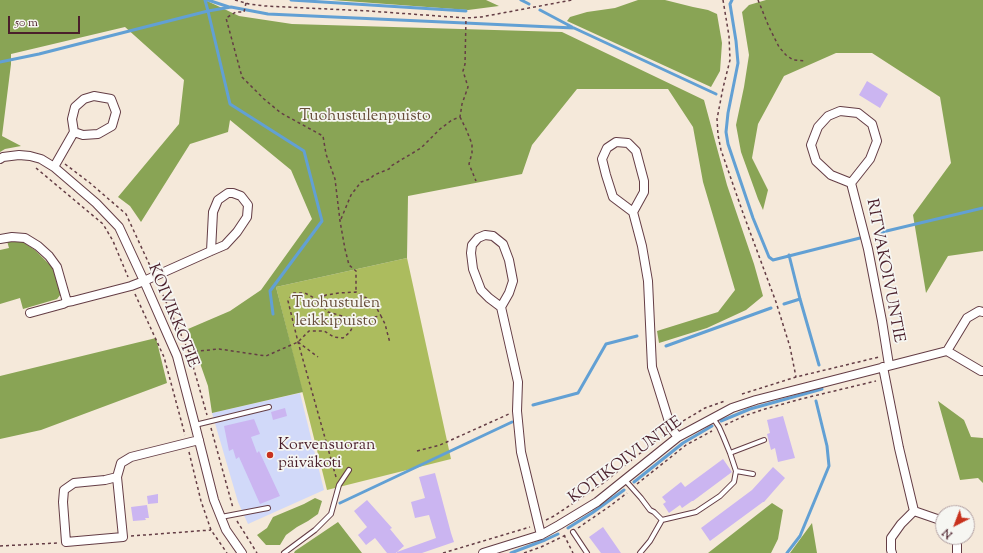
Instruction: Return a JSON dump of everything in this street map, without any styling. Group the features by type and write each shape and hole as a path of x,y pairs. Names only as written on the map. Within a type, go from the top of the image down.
{"street":[{"path":"54,167 74,132 72,119 75,107 84,99 94,96 111,98 116,112 112,126 98,134 83,135 74,132"},
{"name":"RITVAKOIVUNTIE","path":"840,111 858,113 872,124 877,141 870,159 852,183 831,175 816,161 811,145 818,127 828,116 840,111"},
{"path":"633,212 644,192 644,181 636,151 628,143 616,142 607,148 602,158 613,197 633,212 642,246 648,281 652,367 671,428 678,437"},
{"name":"KOIVIKKOTIE","path":"0,159 19,154 41,159 54,167 96,203 119,227 177,356 214,500 226,530 242,553"},
{"name":"RITVAKOIVUNTIE","path":"852,183 868,249 882,320 886,378 899,448 914,511"},
{"path":"30,313 131,286 211,252 225,245 237,232 247,217 248,205 241,196 228,193 218,200 213,212 211,252"},
{"path":"501,307 509,293 513,281 509,260 503,244 493,236 485,235 478,238 472,245 471,253 473,269 480,290 501,307 518,382 517,411 521,452 541,535"},
{"path":"0,239 12,237 25,238 38,246 49,256 57,267 68,302"},
{"path":"983,312 980,311 967,318 947,351 981,372 983,371"},
{"name":"KOTIKOIVUNTIE","path":"483,553 541,535 560,525 597,502 678,437 732,408 756,400 947,351"},
{"path":"117,477 105,480 74,483 64,490 63,502 66,542 123,537 117,477 121,464 130,457 199,440"},
{"path":"892,553 891,538 901,524 914,511 935,518"}],"lane":[{"path":"195,425 269,407"},
{"path":"640,553 650,541 662,520 696,512 720,496 734,482 736,471 719,427 713,418"},
{"path":"730,453 764,440"},
{"path":"284,553 316,530 331,514 338,485 349,470"},
{"path":"736,471 753,474"},
{"path":"624,480 650,510 662,520"},
{"path":"220,517 268,508"},
{"path":"573,532 587,553"}],"path":[{"path":"235,0 246,4 265,6 369,11 466,20 572,0"},
{"path":"723,0 729,36 730,60 717,119 718,136 721,150 733,185 776,302 790,347 796,377"},
{"path":"758,0 779,47 793,60 805,61"},
{"path":"246,4 244,12 236,12 226,18 242,77 281,113 323,136 326,154 335,179 345,249 349,265 356,271 356,292"},
{"path":"466,20 465,64 463,71 468,87 462,104 460,117 472,144 472,153 469,164 476,181"},
{"path":"340,221 351,196 361,182 370,179 374,175 389,170 391,166 421,148 440,129 452,120 460,117"},
{"path":"33,165 103,224 113,241 131,286 164,357 201,501 211,530 227,553"},
{"path":"318,300 326,295 356,292 368,299 382,316 386,324 390,343"},
{"path":"338,485 288,301 293,293 304,293 318,300 328,312 356,320 382,316"},
{"path":"189,352 219,348 266,356 298,342 309,331 324,331 334,337 343,338 350,332 356,320"},
{"path":"298,342 318,357"},
{"path":"524,553 573,532 610,506 686,444 719,427 765,409 886,378"},
{"path":"417,451 440,445 517,411"},
{"path":"554,516 560,525 573,553"},
{"path":"443,553 523,530 538,524"},
{"path":"123,537 211,530"},
{"path":"0,546 66,542"}],"shaded area":[{"name":"Korvensuoran päiväkoti","path":"300,393 324,490 248,524 238,502 212,413"}],"green space":[{"name":"Tuohustulenpuisto","path":"0,0 205,0 239,16 292,24 562,32 704,100 727,185 754,264 763,296 746,310 707,328 659,343 657,331 718,312 735,290 703,182 693,127 668,89 577,89 532,145 522,174 408,196 407,258 276,287 303,392 212,413 208,386 188,329 230,311 261,290 312,219 291,170 230,120 228,132 190,144 141,222 130,206 118,197 179,124 184,80 125,27 11,54 2,136 21,146 5,149 0,152"},
{"path":"332,0 486,0 499,6 468,10"},
{"path":"638,0 665,0 708,10 717,14 722,43 720,71 711,87 567,21 570,17 587,12 615,8"},
{"path":"766,0 983,0 983,251 948,256 926,293 913,215 951,163 940,97 872,53 836,53 784,76 758,124 752,158 768,190 763,210 741,152 736,125 749,55 742,12 749,5"},
{"path":"11,240 23,242 35,250 54,269 61,294 57,299 23,309 20,298 0,304 0,250 9,248 7,241"},
{"name":"Tuohustulen leikkipuisto","path":"407,258 451,459 327,490 276,287"},
{"path":"156,338 167,383 41,430 0,439 0,376"},
{"path":"938,401 964,420 971,437 983,438 983,483 978,478 960,480"},
{"path":"315,498 322,501 318,514 286,535 280,545 266,545 257,535 267,528 273,517"},
{"path":"772,503 783,510 778,539 771,553 708,553"},
{"path":"338,522 362,553 294,553 295,551"},
{"path":"812,523 817,553 790,553"}],"building":[{"path":"867,81 888,94 880,108 859,95"},
{"path":"285,408 287,416 273,420 271,412"},
{"path":"783,416 795,458 778,462 775,448 771,450 767,434 770,433 767,420"},
{"path":"254,419 260,434 251,437 257,453 259,451 280,496 260,504 239,457 236,459 233,449 229,451 224,426"},
{"path":"723,459 732,472 693,501 682,508 680,505 669,513 663,504 666,502 662,497 681,482 685,487"},
{"path":"773,467 785,478 764,502 710,541 701,528 752,490"},
{"path":"435,473 454,542 422,553 397,552 436,538 429,515 415,518 411,502 425,498 419,477"},
{"path":"158,494 158,503 148,504 147,496"},
{"path":"367,500 392,528 390,529 404,546 396,553 387,553 375,538 366,545 358,535 367,527 354,511"},
{"path":"147,505 149,518 145,518 146,520 133,521 131,507"},
{"path":"603,527 621,553 601,553 589,537"}],"waterway":[{"path":"205,0 230,104 304,151 322,221 270,291 273,314"},
{"path":"208,0 229,7"},
{"path":"291,0 466,11"},
{"path":"521,0 529,4"},
{"path":"732,0 730,4 738,63 728,113 726,132 728,144 753,218 769,257 773,260 860,238"},
{"path":"0,62 39,54 208,11 231,7 268,14 574,28 716,94"},
{"path":"540,10 572,27"},
{"path":"874,234 983,208"},
{"path":"789,255 819,365"},
{"path":"784,304 800,299"},
{"path":"666,346 771,308"},
{"path":"533,405 578,393 606,344 637,336"},
{"path":"721,421 750,409 822,389"},
{"path":"787,553 800,536 829,466 827,446 816,401"},
{"path":"340,503 512,422"},
{"path":"634,482 683,443 712,426"},
{"path":"568,528 624,490"},
{"path":"511,553 558,534"}],"place":[{"name":"Korvensuoran päiväkoti","path":"270,455"}]}
